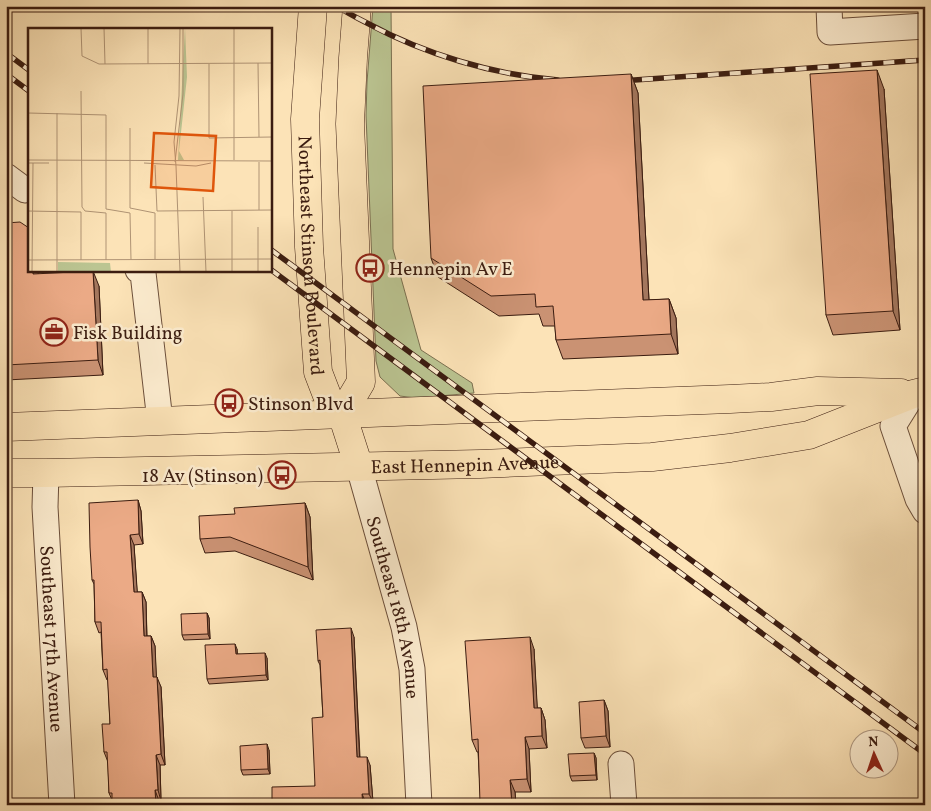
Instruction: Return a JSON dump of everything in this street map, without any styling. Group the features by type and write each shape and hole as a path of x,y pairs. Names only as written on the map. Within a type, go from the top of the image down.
{"main road":[{"name":"Northeast Stinson Boulevard","path":"313,6 305,119 309,246 318,372 328,398 342,414 361,382 350,124 357,6"},
{"path":"6,427 771,397 818,391 919,392"},
{"name":"East Hennepin Avenue","path":"6,473 46,474 359,467 652,457 730,448 810,435 919,392"},
{"name":"Southeast 18th Avenue","path":"342,414 359,467"}],"street":[{"path":"829,6 830,32 925,26"},
{"path":"140,271 143,273 160,421"},
{"path":"919,392 893,426 918,499 925,511"},
{"name":"Southeast 18th Avenue","path":"359,467 404,627 412,669 419,805"},
{"name":"Southeast 17th Avenue","path":"46,474 45,507 62,805"},
{"path":"621,764 624,805"}],"green space":[{"path":"373,6 391,6 393,249 421,350 472,383 474,393 416,398 400,396 380,377 376,361 366,115"}],"building":[{"path":"877,70 893,311 826,315 810,74"},
{"path":"631,74 643,300 669,299 671,334 556,340 553,306 536,307 535,294 491,296 431,258 423,86"},
{"name":"Fisk Building","path":"20,222 28,227 28,271 33,271 33,274 93,271 98,360 6,365 6,223"},
{"path":"138,500 139,534 130,535 134,592 142,592 144,636 151,636 153,677 157,677 161,754 156,755 158,790 155,790 156,805 112,805 112,793 109,793 107,752 104,752 102,724 110,724 107,669 103,670 101,622 95,622 89,503"},
{"path":"305,503 308,567 230,537 200,539 199,516 235,514 234,508"},
{"path":"207,613 208,634 182,635 181,614"},
{"path":"351,628 357,757 367,757 369,794 362,794 363,805 272,805 272,787 315,786 312,718 323,717 320,660 318,661 316,630"},
{"path":"530,637 534,708 541,708 542,736 525,737 527,779 510,780 512,805 484,805 484,803 480,803 478,739 472,740 465,641"},
{"path":"235,644 236,654 265,653 266,675 207,679 205,645"},
{"path":"604,700 606,736 581,738 579,702"},
{"path":"267,744 268,769 241,770 240,746"},
{"path":"594,753 596,775 570,776 568,754"}],"railway":[{"path":"337,6 389,34 436,53 484,68 558,80"},
{"path":"6,53 28,69"},
{"path":"620,81 925,60"},
{"path":"6,74 28,90"},
{"path":"271,250 925,733"},
{"path":"271,270 925,754"}],"place":[{"name":"Hennepin Av E","path":"370,268"},
{"name":"Fisk Building","path":"54,332"},
{"name":"Stinson Blvd","path":"229,403"},
{"name":"18 Av (Stinson)","path":"282,475"}]}
